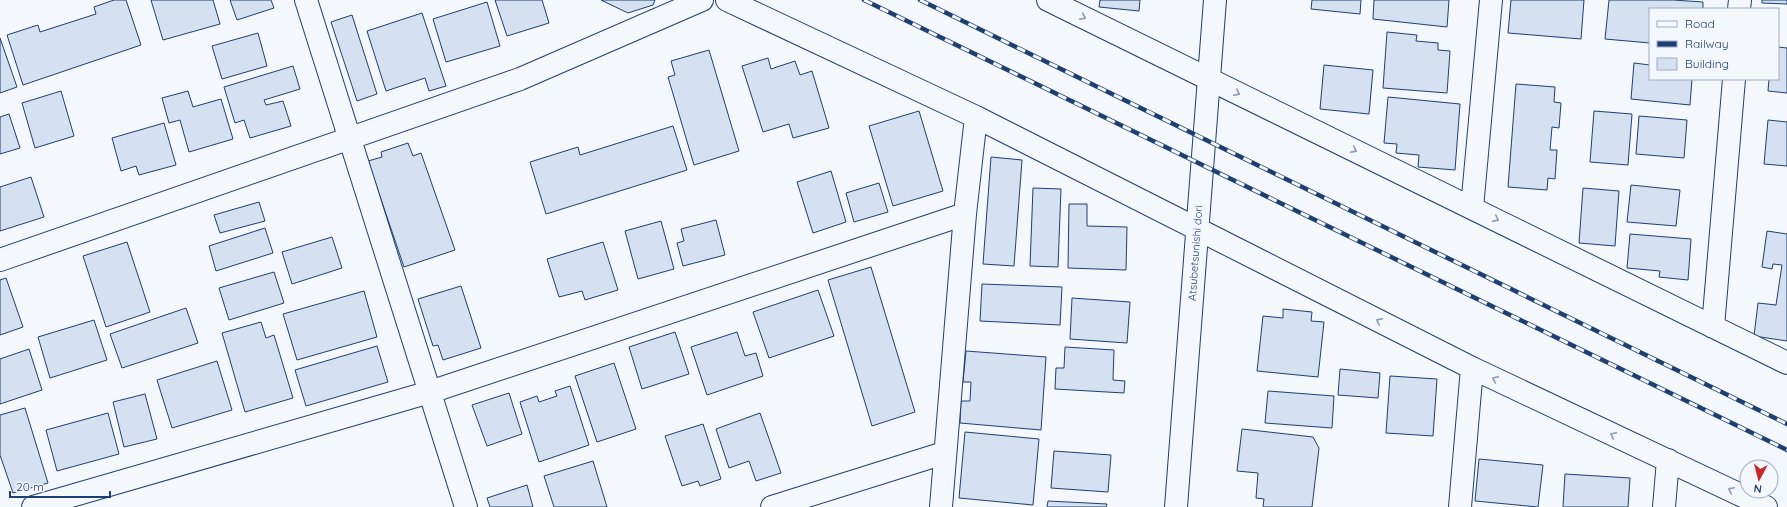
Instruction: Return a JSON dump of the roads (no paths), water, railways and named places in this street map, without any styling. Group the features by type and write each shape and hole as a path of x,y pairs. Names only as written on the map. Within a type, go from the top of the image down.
{"street":[{"path":"306,0 348,138 466,507"},
{"path":"0,260 520,79 702,0"},
{"path":"728,0 976,117 1472,368 1766,507"},
{"path":"1048,0 1787,363"},
{"name":"Atsubetsunishi dori","path":"1176,507 1215,0"},
{"path":"1472,208 1491,0"},
{"path":"1713,327 1734,80"},
{"path":"941,507 944,453 965,214 976,117"},
{"path":"33,507 430,392 965,214"},
{"path":"1460,507 1472,368"},
{"path":"772,507 944,453"},
{"path":"1664,507 1668,460"}],"railway":[{"path":"864,0 1787,450"},
{"path":"920,0 1787,424"}]}
